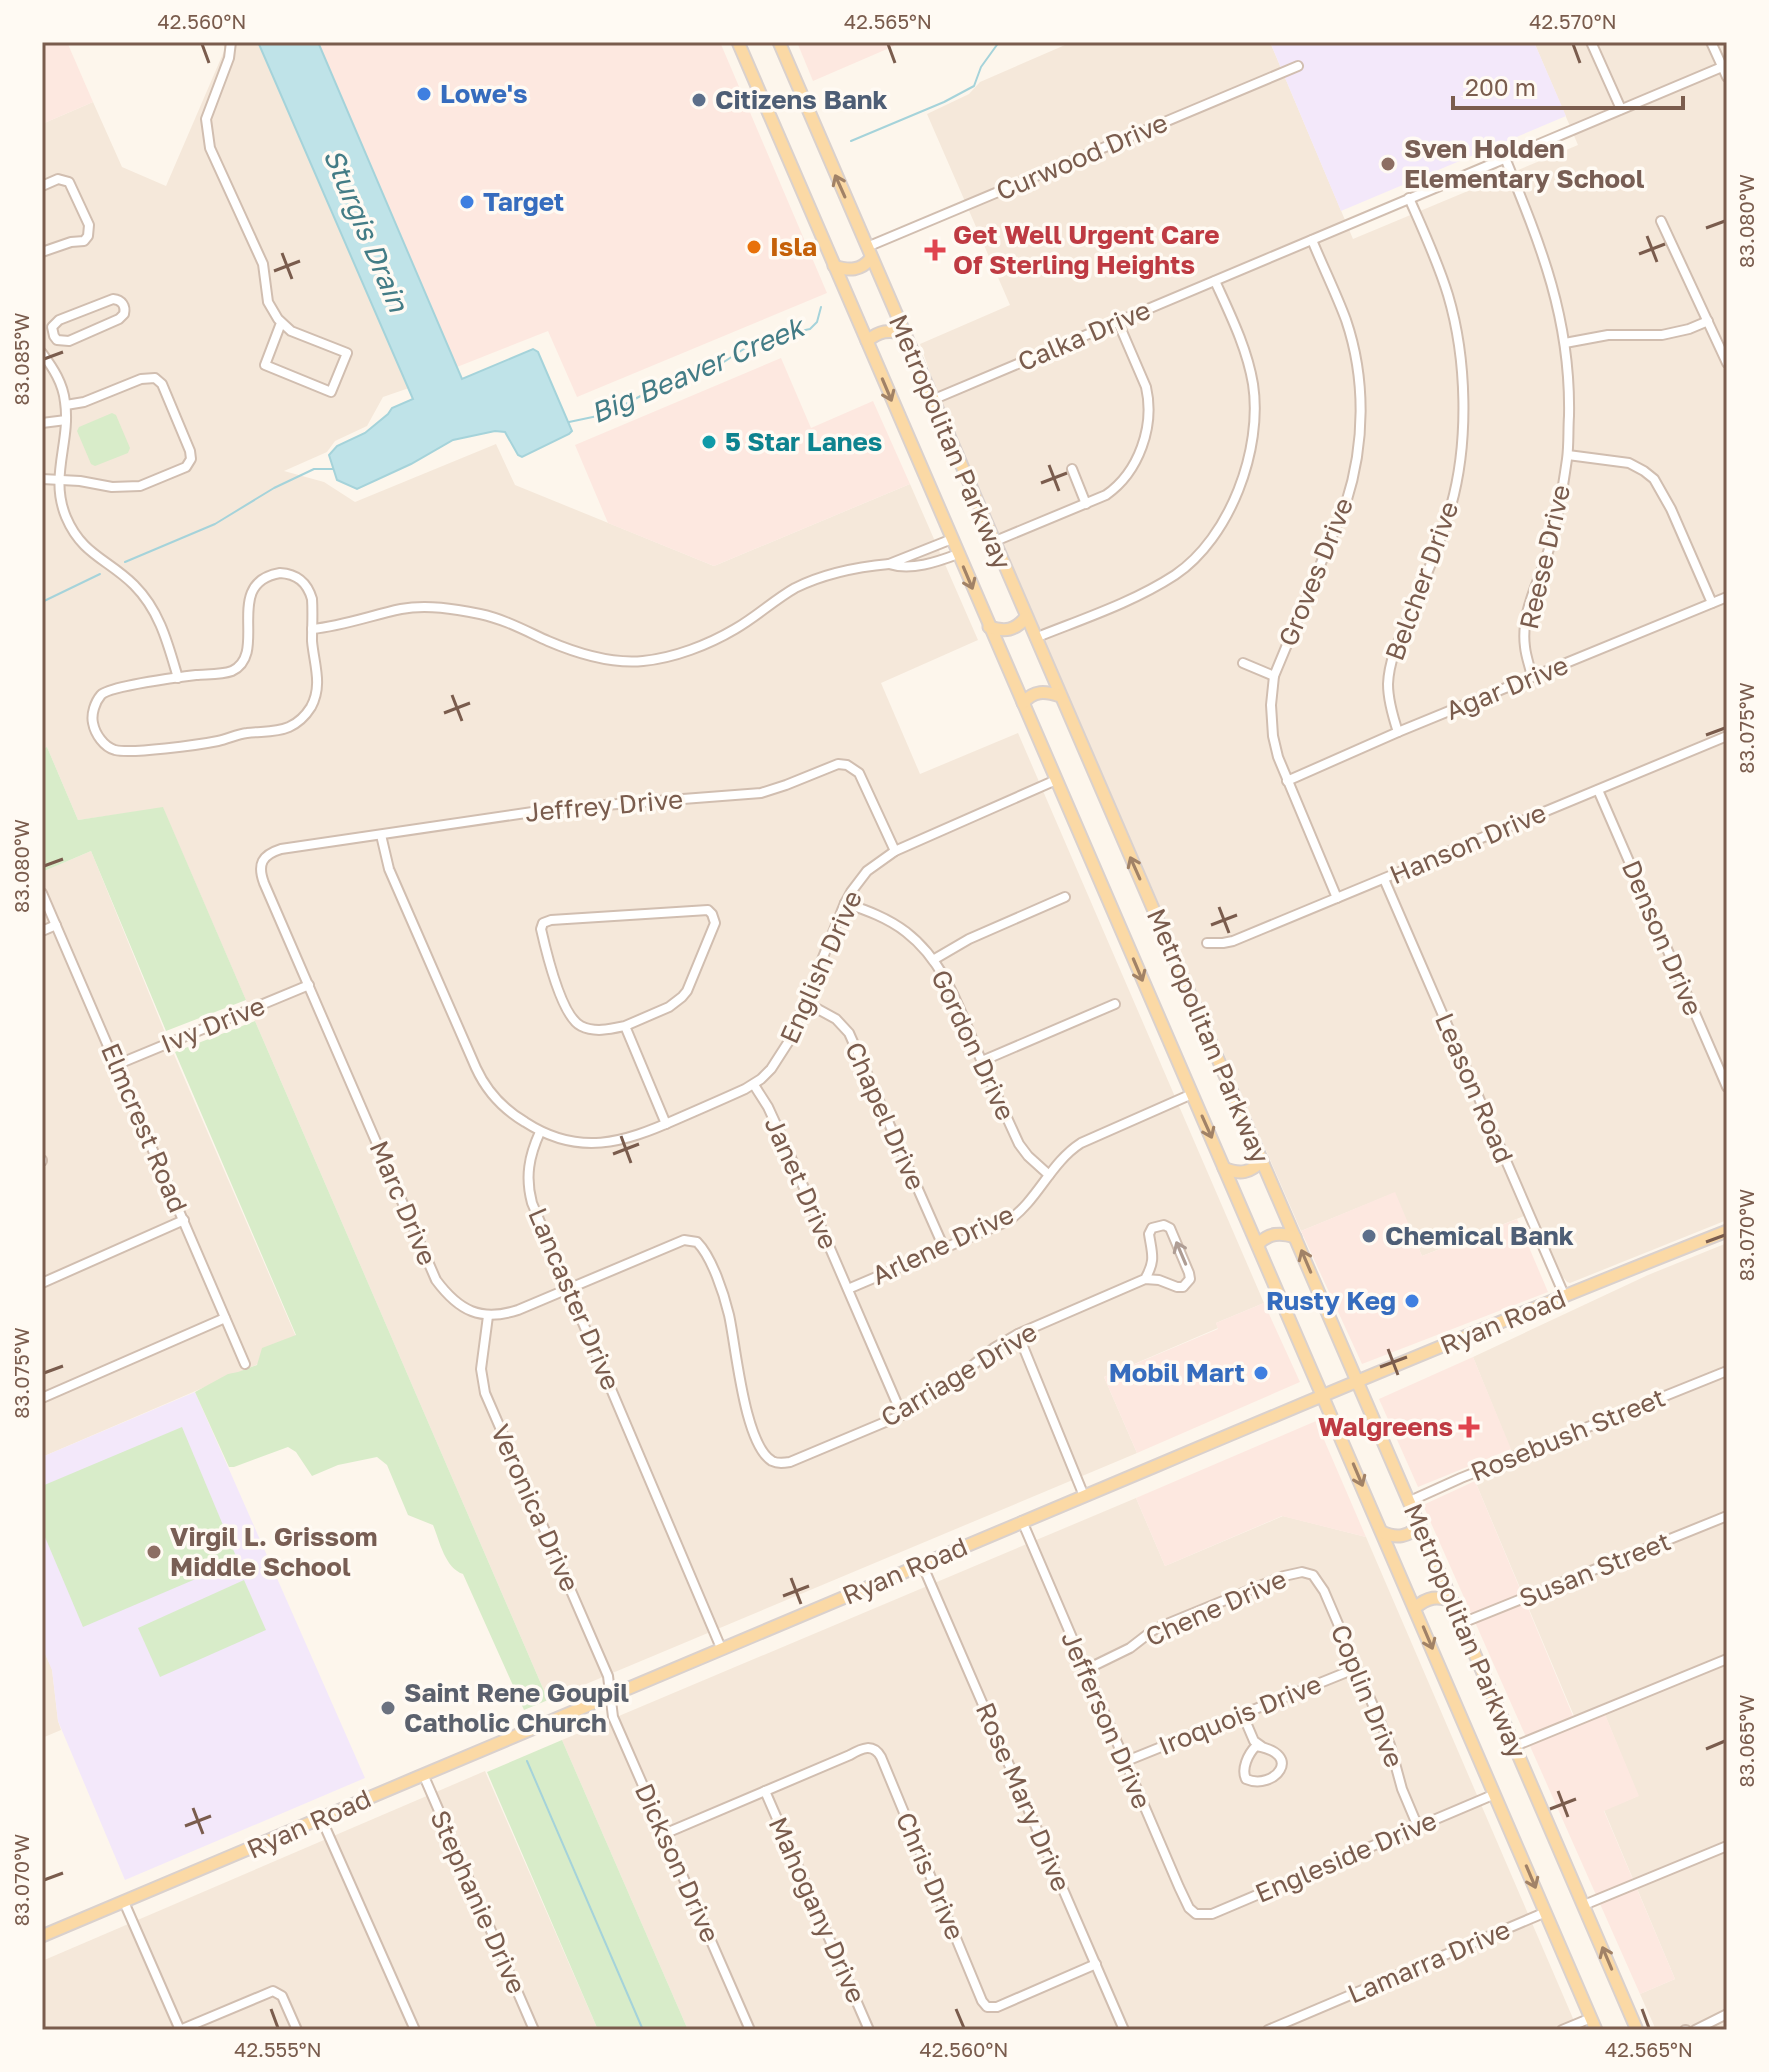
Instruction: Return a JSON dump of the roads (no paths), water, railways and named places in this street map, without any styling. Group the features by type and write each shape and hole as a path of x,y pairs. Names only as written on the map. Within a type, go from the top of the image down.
{"main road":[{"name":"Metropolitan Parkway","path":"738,42 1596,2030"},
{"name":"Metropolitan Parkway","path":"779,42 1637,2030"},
{"path":"834,266 856,270 866,264 869,252"},
{"path":"867,341 884,331 904,334"},
{"path":"989,627 1011,630 1026,617"},
{"path":"1023,703 1038,693 1060,696"},
{"path":"1224,1168 1247,1172 1262,1160"},
{"name":"Ryan Road","path":"42,1936 1022,1521 1727,1231"},
{"path":"1258,1244 1275,1234 1295,1237"},
{"path":"1382,1532 1390,1536 1404,1536 1420,1525"},
{"path":"1415,1608 1433,1597 1453,1602"}],"street":[{"path":"231,42 229,58 206,119 207,136 214,158 263,264 268,302 281,323 291,331 347,353 331,392 265,365 281,323"},
{"path":"1591,42 1621,109"},
{"path":"1711,42 1727,77"},
{"name":"Curwood Drive","path":"869,252 1298,66"},
{"name":"Calka Drive","path":"932,400 1722,67"},
{"name":"Reese Drive","path":"1505,158 1537,236 1560,312 1569,401 1568,455 1551,544 1525,619 1525,649 1532,677"},
{"path":"42,186 58,179 69,182 90,232 84,241 42,252"},
{"name":"Belcher Drive","path":"1398,732 1389,700 1389,674 1396,646 1451,507 1458,479 1463,416 1459,352 1449,299 1409,198"},
{"path":"1661,221 1727,363"},
{"name":"Groves Drive","path":"1312,240 1351,338 1359,380 1360,432 1346,503 1274,676 1271,705 1278,757 1337,898"},
{"path":"1035,638 1137,596 1178,573 1206,545 1228,511 1246,467 1255,406 1243,348 1215,281"},
{"path":"113,299 124,306 124,314 119,319 69,341 50,337 52,327 59,320 113,299"},
{"path":"1565,343 1608,335 1662,335 1708,321"},
{"path":"993,542 1106,495 1133,467 1149,420 1149,399 1118,322"},
{"path":"42,353 57,375 66,405 58,480 62,507 74,532 93,554 126,577 143,594 159,620 178,678"},
{"path":"42,479 112,487 140,486 182,469 191,459 162,384 155,378 141,379 89,401 66,405"},
{"path":"42,423 66,420"},
{"path":"1568,455 1629,463 1654,479 1671,509 1712,603"},
{"path":"1072,469 1086,504"},
{"path":"914,561 952,539"},
{"path":"312,629 404,608 440,608 483,614 592,656 641,661 673,655 734,630 793,589 813,580 857,567 889,564 898,559 931,563 958,554"},
{"path":"280,573 294,575 306,585 312,599 313,648 318,678 310,708 298,722 275,731 246,733 213,742 128,751 111,748 102,741 92,715 100,696 117,688 178,678 226,672 239,666 245,654 251,592 265,577 280,573"},
{"name":"Agar Drive","path":"1287,781 1727,597"},
{"path":"1243,663 1274,676"},
{"name":"Hanson Drive","path":"1207,943 1233,941 1727,736"},
{"name":"Jeffrey Drive","path":"261,860 281,849 553,809 761,793 838,764 847,765 859,773 895,851"},
{"name":"English Drive","path":"540,1132 579,1143 629,1139 754,1085 771,1069 789,1041 845,903 862,877 895,851 1056,780"},
{"name":"Denson Drive","path":"1598,790 1727,1087"},
{"path":"381,835 389,869 480,1077 510,1113 540,1132"},
{"name":"Marc Drive","path":"261,860 264,883 436,1280 457,1303 488,1316"},
{"name":"Leason Road","path":"1384,879 1565,1297"},
{"name":"Elmcrest Road","path":"42,893 245,1364"},
{"path":"933,960 969,939 1065,897"},
{"name":"Gordon Drive","path":"845,903 895,925 914,939 933,960 951,990 1019,1144 1049,1175"},
{"path":"708,910 715,923 687,991 669,1007 625,1026 599,1030 583,1027 576,1022 569,1013 550,968 541,929 543,923 708,910"},
{"path":"42,931 56,925"},
{"name":"Ivy Drive","path":"116,1065 309,985"},
{"name":"Chapel Drive","path":"805,1002 836,1019 849,1033 944,1248"},
{"path":"982,1061 1115,1004"},
{"path":"625,1026 666,1124"},
{"name":"Janet Drive","path":"754,1085 768,1107 902,1415"},
{"name":"Arlene Drive","path":"848,1289 1013,1217 1035,1195 1069,1151 1192,1094"},
{"name":"Lancaster Drive","path":"540,1132 528,1166 529,1190 534,1207 721,1648"},
{"path":"42,1283 184,1220"},
{"path":"1164,1225 1170,1228 1190,1279 1183,1287 1177,1287 1159,1280 1145,1279 1154,1253 1149,1234 1152,1228 1164,1225"},
{"name":"Carriage Drive","path":"569,1288 684,1240 697,1242 705,1251 726,1305 744,1405 763,1450 772,1461 779,1463 790,1462 902,1415 933,1390 962,1374 994,1348 1018,1334 1145,1279"},
{"path":"488,1316 518,1310 569,1288"},
{"name":"Veronica Drive","path":"488,1316 481,1369 485,1393 608,1676 609,1695"},
{"path":"42,1398 225,1318"},
{"path":"1018,1334 1084,1496"},
{"name":"Rosebush Street","path":"1410,1501 1727,1371"},
{"name":"Susan Street","path":"1462,1623 1727,1516"},
{"name":"Jefferson Drive","path":"1022,1521 1185,1900 1196,1914"},
{"name":"Rose Mary Drive","path":"922,1564 1124,2030"},
{"name":"Chene Drive","path":"1085,1670 1123,1652 1162,1626 1284,1576 1307,1572"},
{"name":"Coplin Drive","path":"1307,1572 1321,1583 1390,1745 1402,1789 1418,1827"},
{"path":"1515,1746 1727,1659"},
{"name":"Iroquois Drive","path":"1124,1762 1357,1668"},
{"name":"Dickson Drive","path":"609,1695 613,1717 750,2030"},
{"path":"1242,1713 1256,1746 1276,1753 1283,1765 1281,1770 1267,1779 1253,1782 1246,1779 1243,1770 1256,1746"},
{"name":"Chris Drive","path":"765,1791 860,1749 872,1747 878,1751 987,2007 997,2007 1096,1964"},
{"name":"Stephanie Drive","path":"423,1774 534,2030"},
{"path":"664,1834 765,1791"},
{"name":"Mahogany Drive","path":"765,1791 869,2030"},
{"name":"Engleside Drive","path":"1196,1914 1212,1914 1495,1794"},
{"path":"321,1818 415,2030"},
{"path":"1584,1905 1727,1846"},
{"path":"124,1902 180,2030 270,1991 277,1991 282,1996 297,2030"},
{"name":"Lamarra Drive","path":"1268,2030 1546,1912"},
{"path":"1695,2030 1727,2014"},
{"path":"1562,2030 1591,2018"}],"water":[{"name":"Sturgis Drain","path":"258,42 318,42 462,379 533,349 538,352 572,431 569,434 522,457 505,432 495,431 453,440 357,489 337,480 329,455 337,446 365,433 392,408 413,399"}],"waterway":[{"name":"Big Beaver Creek","path":"851,141 974,86 981,67 999,42"},
{"name":"Big Beaver Creek","path":"569,422 607,414 674,378 710,371 753,343 810,329 817,322 821,307"},
{"name":"Big Beaver Creek","path":"125,562 215,524 274,488 314,469 333,469"},
{"name":"Big Beaver Creek","path":"42,602 100,574"},
{"path":"527,1761 643,2030"}],"place":[{"name":"Lowe's","path":"424,94"},
{"name":"Citizens Bank","path":"699,100"},
{"name":"Sven Holden Elementary School","path":"1388,164"},
{"name":"Target","path":"467,202"},
{"name":"Isla","path":"754,247"},
{"name":"Get Well Urgent Care Of Sterling Heights","path":"935,250"},
{"name":"5 Star Lanes","path":"709,442"},
{"name":"Chemical Bank","path":"1369,1236"},
{"name":"Rusty Keg","path":"1412,1301"},
{"name":"Mobil Mart","path":"1261,1373"},
{"name":"Walgreens","path":"1469,1427"},
{"name":"Virgil L. Grissom Middle School","path":"154,1552"},
{"name":"Saint Rene Goupil Catholic Church","path":"388,1708"}]}
